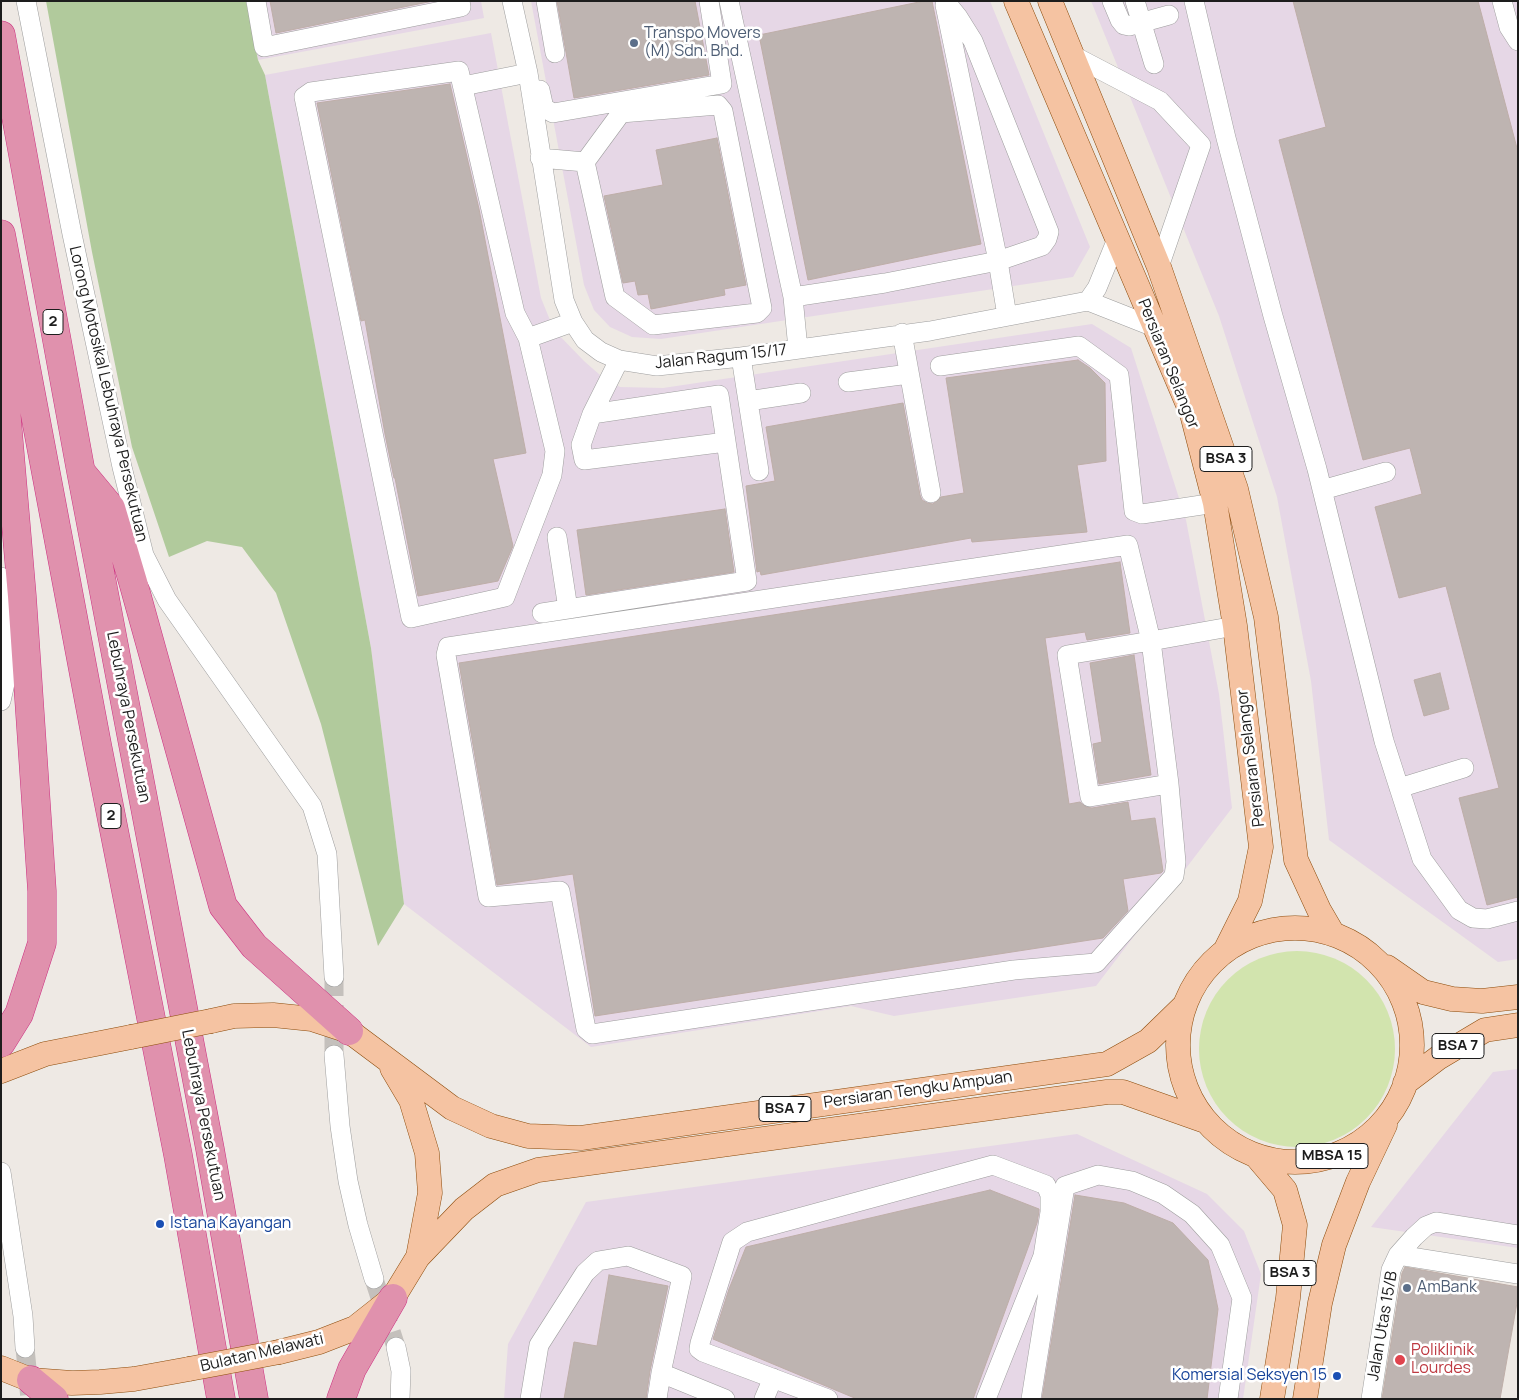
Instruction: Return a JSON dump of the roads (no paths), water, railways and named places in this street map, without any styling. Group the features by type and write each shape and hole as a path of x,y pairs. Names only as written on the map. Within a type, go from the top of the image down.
{"highway":[{"name":"Lebuhraya Persekutuan","path":"1,35 81,472 210,1149 254,1399"},
{"name":"Lebuhraya Persekutuan","path":"1,234 99,754 178,1155 221,1399"},
{"path":"1,317 2,361 22,596 42,891 42,943 19,1014 1,1043"},
{"path":"81,472 111,508 223,906 254,946 349,1031"},
{"path":"341,1399 352,1369 393,1298"},
{"path":"32,1380 54,1399"}],"main road":[{"name":"Persiaran Selangor","path":"1016,1 1192,414 1215,503 1234,626 1262,848 1250,901 1226,949"},
{"name":"Persiaran Selangor","path":"1050,1 1159,267 1236,489 1266,617 1296,860 1318,910 1333,934"},
{"name":"MBSA 15","path":"1296,927 1333,934 1353,943 1371,956 1390,976 1403,1001 1410,1028 1411,1055 1405,1083 1392,1110 1372,1133 1346,1151 1318,1161 1287,1163 1257,1157 1238,1148 1220,1136 1205,1121 1184,1086 1177,1046 1184,1006 1194,984 1208,965 1226,949 1260,933 1296,927"},
{"path":"1371,956 1423,992 1452,999 1482,1001 1518,998"},
{"name":"Persiaran Tengku Ampuan","path":"386,1058 452,1108 491,1126 528,1136 581,1138 1107,1064 1148,1041 1184,1006"},
{"name":"Bulatan Melawati","path":"1,1071 45,1054 234,1016 273,1014 312,1019 349,1031 386,1058 411,1100 427,1153 430,1193 418,1257 393,1298 355,1328 319,1342 279,1352 134,1379 72,1383 32,1380 1,1368"},
{"name":"BSA 7","path":"1405,1083 1438,1058 1485,1030 1518,1025"},
{"name":"Persiaran Tengku Ampuan","path":"418,1257 464,1209 495,1185 538,1170 1107,1092 1123,1092 1205,1121"},
{"name":"BSA 3","path":"1305,1399 1320,1303 1334,1245 1358,1182 1392,1110"},
{"name":"BSA 3","path":"1257,1157 1285,1190 1295,1225 1288,1298 1272,1399"}],"street":[{"name":"Lorong Motosikal Lebuhraya Persekutuan","path":"26,1 72,234 122,468 144,555 167,600 312,806 327,854 334,977"},
{"path":"256,1 264,47 461,7 460,1"},
{"name":"Jalan Ragum 15/17","path":"512,1 528,73 564,300 573,322 585,340 601,352 619,360 657,366 741,357 930,330 1088,301"},
{"path":"546,1 555,53"},
{"path":"531,95 540,90 544,108 553,113 722,84 709,1"},
{"path":"729,1 794,297 798,348"},
{"path":"794,297 885,283 998,261 1042,246 1047,239 1049,232 973,41 945,1"},
{"path":"945,1 998,261 1007,316"},
{"path":"1112,1 1124,25 1129,26 1169,15"},
{"path":"1135,1 1154,64"},
{"path":"1194,1 1226,138 1322,490 1384,741 1422,859 1459,910 1473,918 1487,919 1518,911"},
{"path":"1502,1 1509,27 1518,41"},
{"path":"1072,55 1160,101 1201,145"},
{"path":"459,71 463,86 515,313 528,338 555,451 552,475 504,598 411,618 304,97 311,92 459,71"},
{"path":"463,86 528,73"},
{"path":"718,105 723,111 762,308 757,313 652,325 614,297 585,162 621,113 718,105"},
{"path":"1201,145 1226,138"},
{"path":"1159,267 1201,145"},
{"path":"540,158 585,162"},
{"path":"1117,239 1097,288 1088,301 1154,327"},
{"path":"528,338 573,322"},
{"path":"902,333 931,493"},
{"path":"940,366 1079,346 1119,375 1134,511 1142,514 1215,503"},
{"path":"741,357 759,471"},
{"path":"584,460 582,445 592,414 619,360"},
{"path":"848,382 909,374"},
{"path":"748,401 801,393"},
{"path":"542,613 748,581 719,394 592,414"},
{"path":"555,451 584,460 726,442"},
{"path":"1322,490 1386,472"},
{"path":"133,582 137,527"},
{"path":"557,537 568,609"},
{"path":"1128,545 1151,640 1176,862 1174,876 1096,963 1014,970 592,1034 586,1028 560,891 488,897 446,654 448,647 1128,545"},
{"path":"1,563 22,596"},
{"path":"1,577 5,618 6,679 1,701"},
{"path":"1168,784 1090,796 1066,655 1234,626"},
{"path":"1399,788 1464,768"},
{"path":"334,1055 340,1126 348,1181 358,1225 374,1278"},
{"path":"828,1399 704,1352 699,1348 732,1242 747,1232 993,1165 1046,1185 1050,1196 1050,1212 1043,1256 986,1399"},
{"path":"1,1172 23,1316 25,1348"},
{"path":"1031,1399 1065,1186 1098,1175 1132,1181 1163,1194 1192,1214 1220,1245 1242,1298 1228,1399"},
{"path":"1398,1255 1426,1226 1436,1222 1518,1235"},
{"name":"Jalan Utas 15/B","path":"1371,1399 1391,1270 1398,1255 1518,1274"},
{"path":"530,1399 539,1345 585,1273 598,1261 628,1256 682,1276 657,1399"},
{"path":"396,1347 401,1371 400,1399"},
{"path":"661,1373 725,1399"},
{"path":"764,1399 773,1378"}],"tunnel":[{"path":"334,977 334,1055"},
{"path":"374,1279 396,1347"},
{"path":"25,1348 30,1399"}],"place":[{"name":"Transpo Movers (M) Sdn. Bhd.","path":"634,43"},
{"name":"Istana Kayangan","path":"160,1224"},
{"name":"AmBank","path":"1407,1288"},
{"name":"Poliklinik Lourdes","path":"1400,1360"},
{"name":"Komersial Seksyen 15","path":"1337,1376"}]}
